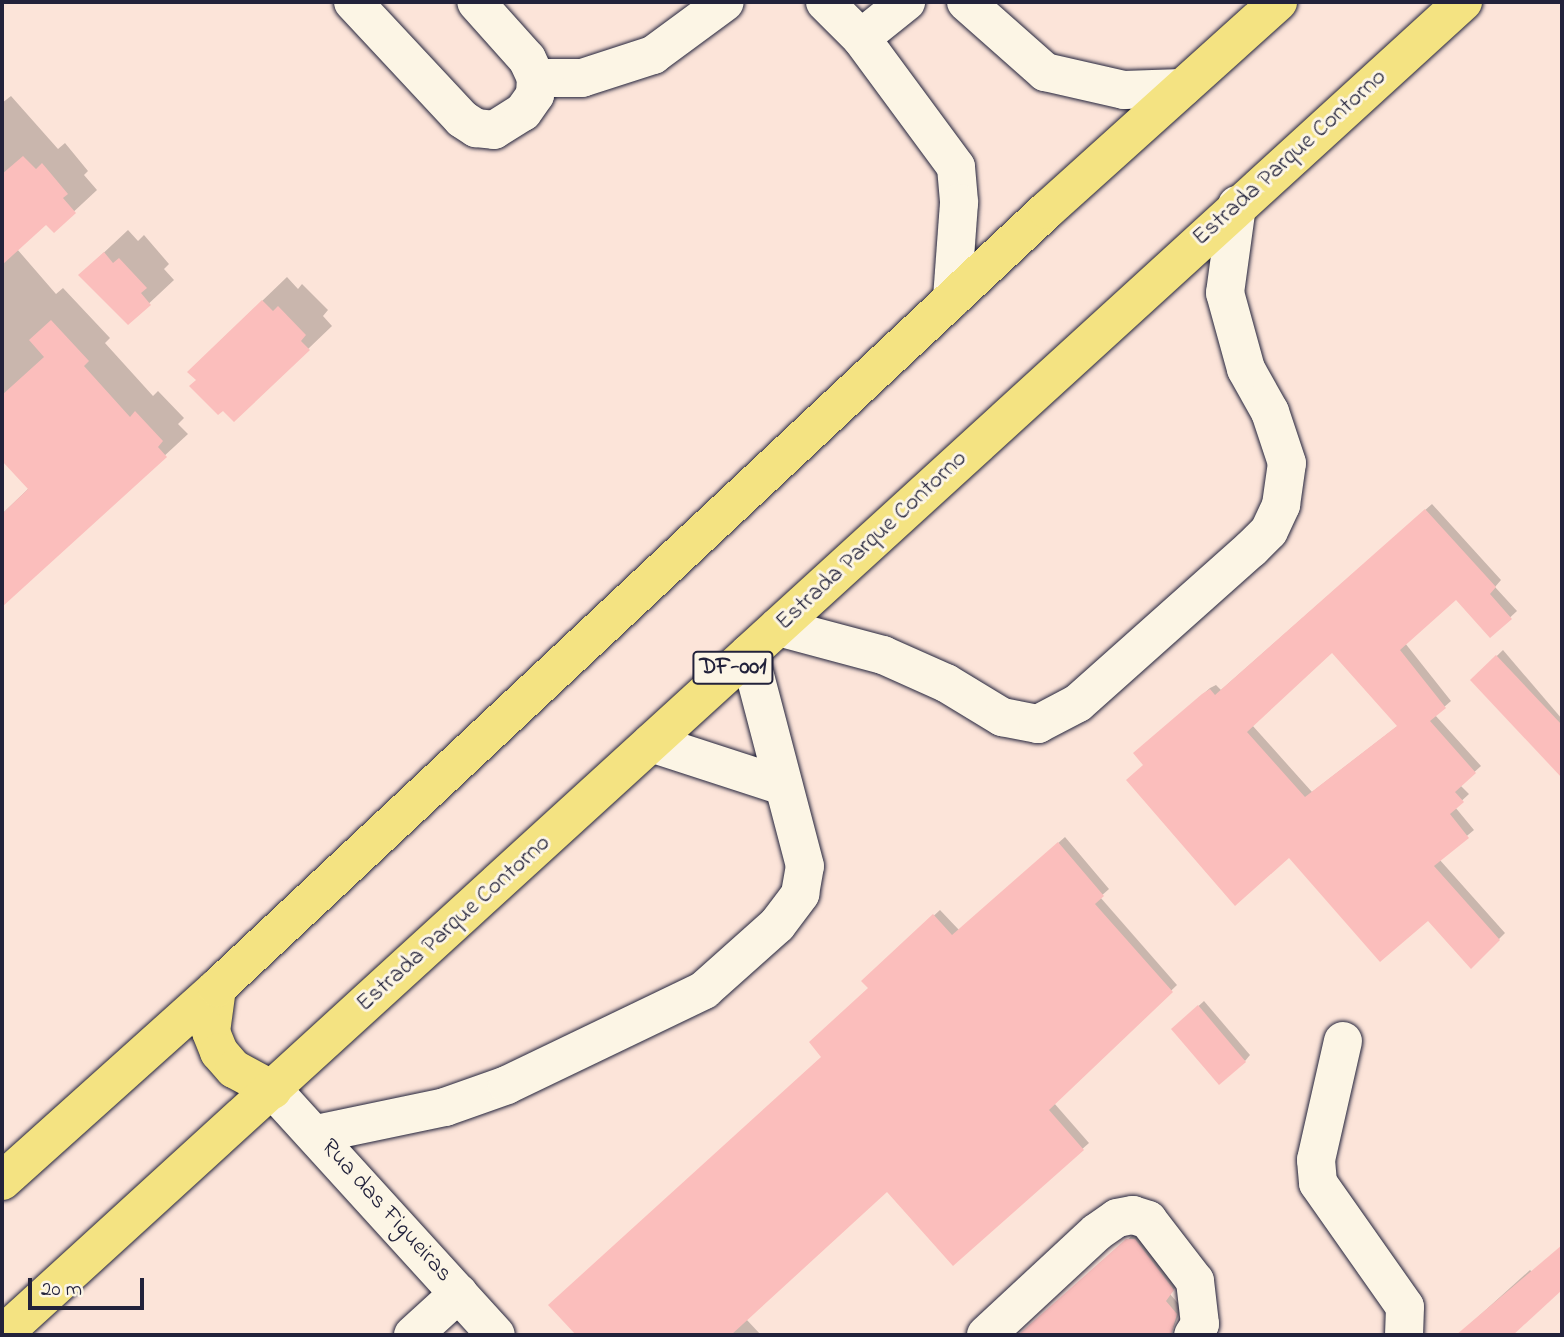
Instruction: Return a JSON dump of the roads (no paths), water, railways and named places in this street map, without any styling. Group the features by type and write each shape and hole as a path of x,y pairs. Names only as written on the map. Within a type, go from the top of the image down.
{"highway":[{"path":"2,1181 216,988 952,299 1278,2"},
{"name":"Estrada Parque Contorno","path":"2,1335 273,1090 1237,205 1463,2"},
{"path":"216,988 211,1032 219,1052 234,1069 273,1090"}],"street":[{"path":"353,2 476,128 494,130 523,112 535,95 536,78 527,60 476,2"},
{"path":"536,78 582,78 653,55 725,2"},
{"path":"825,2 861,38 956,167 959,203 952,299"},
{"path":"861,38 906,2"},
{"path":"967,2 1045,72 1124,90 1182,88"},
{"path":"778,627 883,655 946,684 1002,717 1038,724 1078,703 1251,550 1269,531 1281,505 1287,463 1270,412 1246,369 1226,293 1237,205"},
{"path":"316,1134 445,1107 494,1089 704,990 777,925 800,894 805,866 749,653"},
{"path":"651,743 783,786"},
{"path":"1343,1041 1316,1160 1318,1183 1405,1307 1404,1335"},
{"name":"Rua das Figueiras","path":"273,1090 316,1134 496,1335"},
{"path":"986,1335 1097,1232 1117,1218 1133,1215 1147,1220 1195,1281 1200,1324 1193,1335"},
{"path":"413,1335 459,1293"}]}
